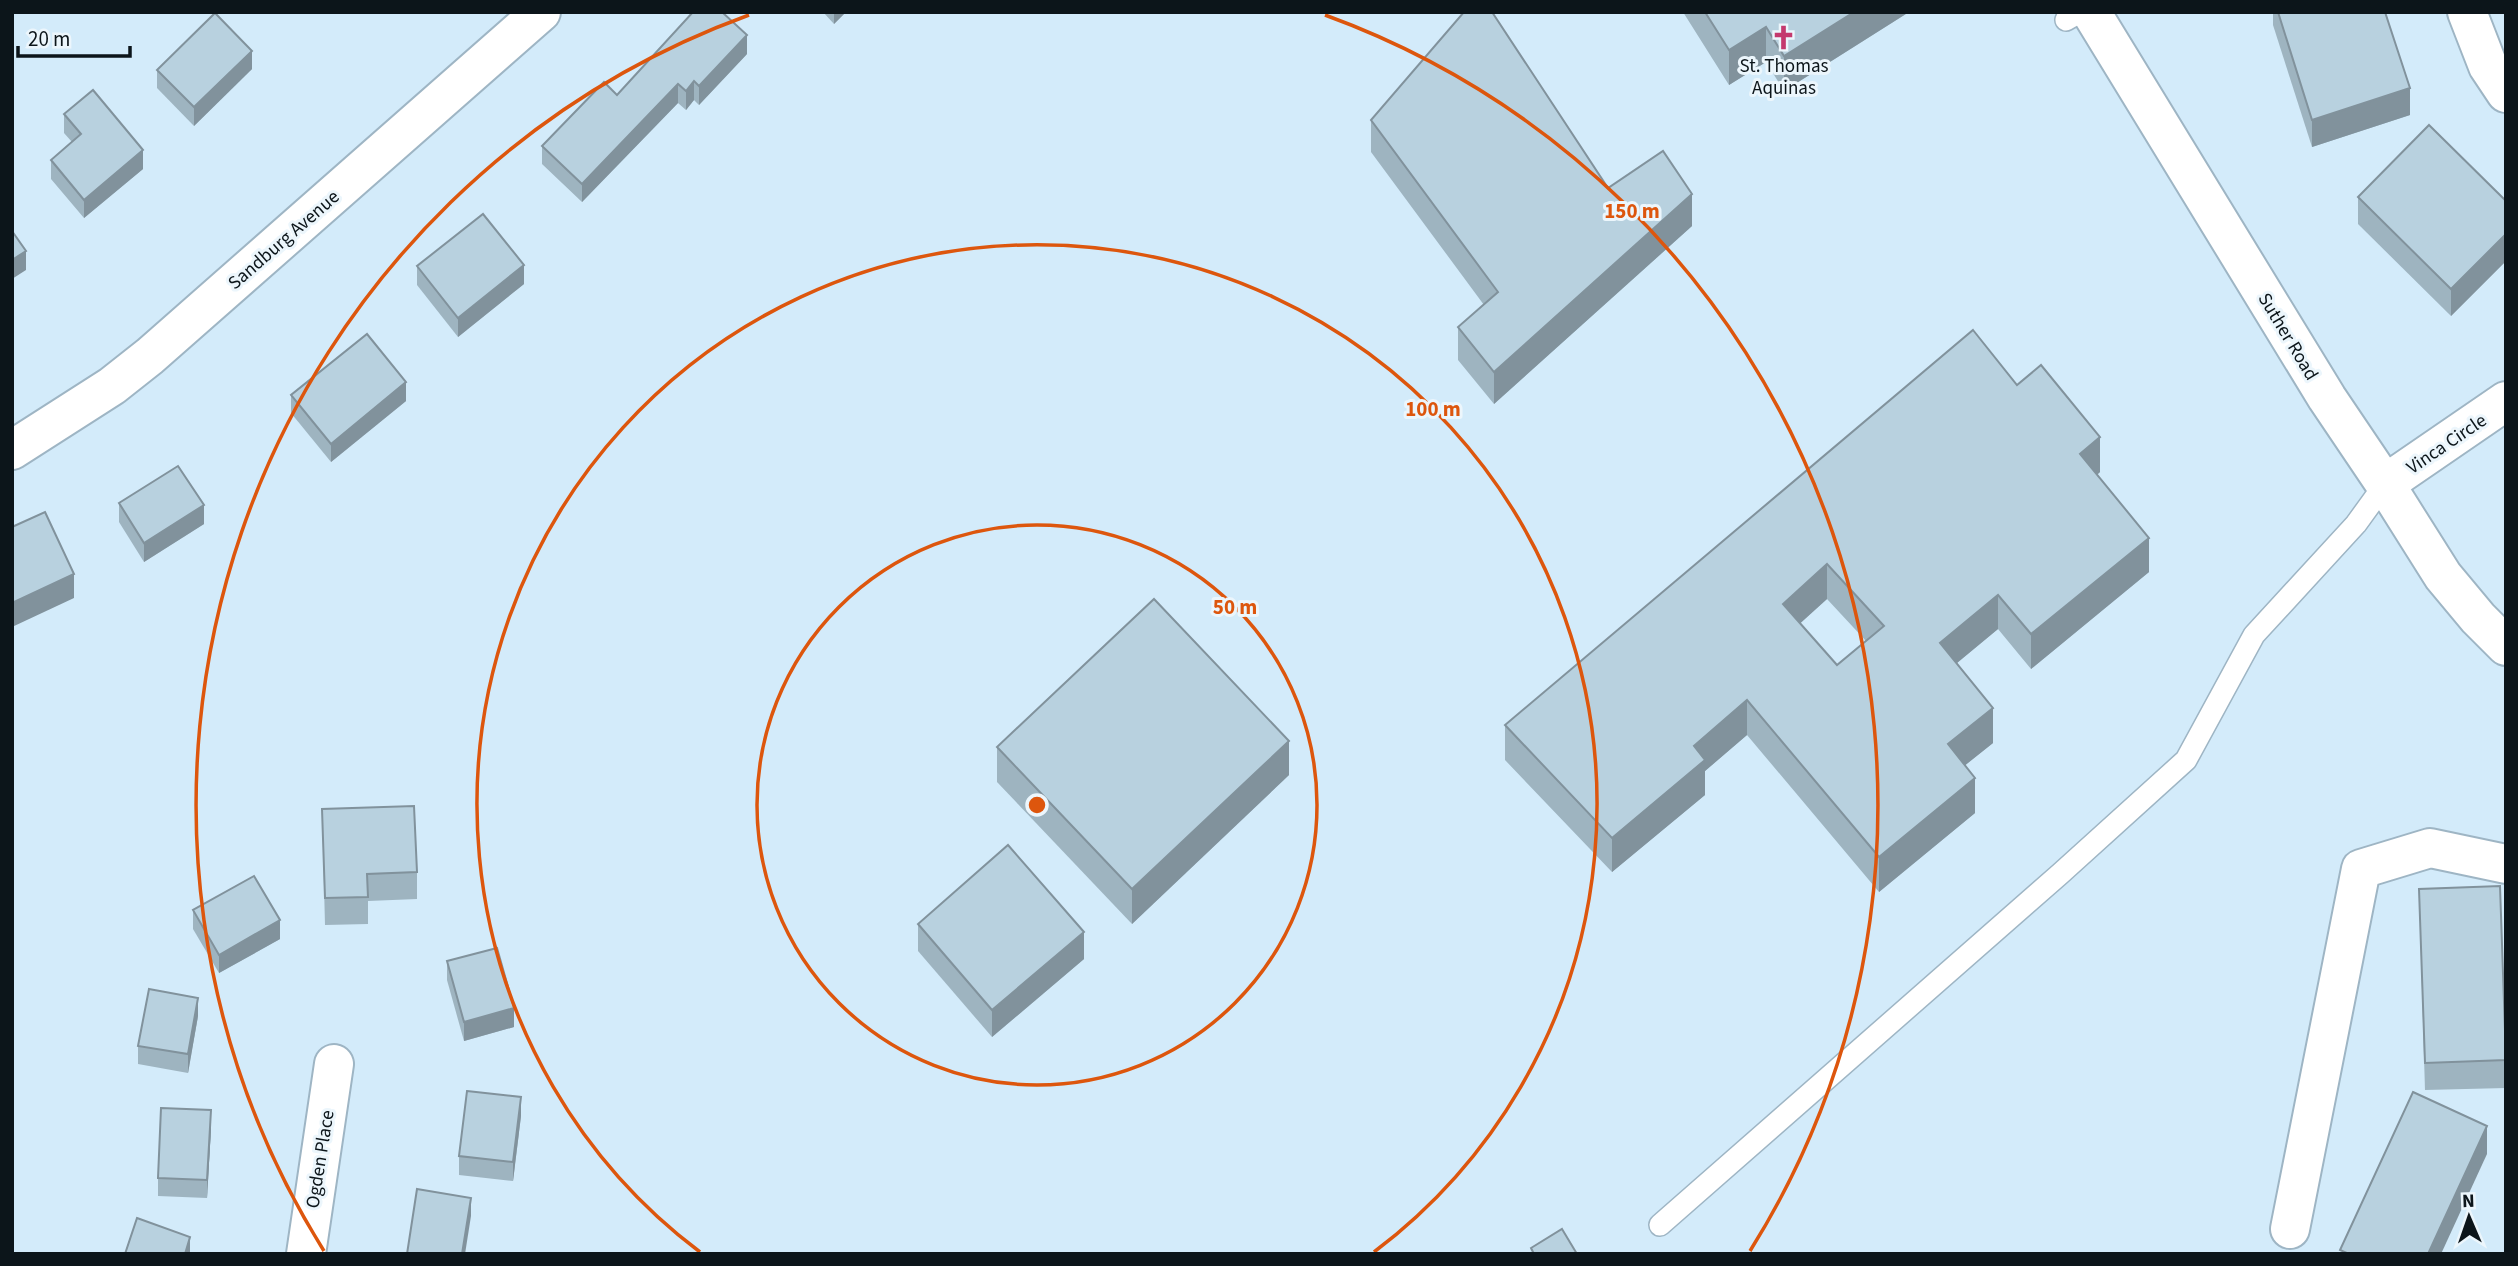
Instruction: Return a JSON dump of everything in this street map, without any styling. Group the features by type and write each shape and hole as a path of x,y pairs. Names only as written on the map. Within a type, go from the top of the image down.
{"street":[{"name":"Sandburg Avenue","path":"12,450 112,386 150,356 541,12"},
{"path":"2467,12 2488,66 2506,93"},
{"name":"Suther Road","path":"2079,15 2443,576 2506,646"},
{"name":"Vinca Circle","path":"2385,484 2506,401"},
{"path":"2290,1229 2361,869 2430,848 2506,864"},
{"name":"Ogden Place","path":"306,1254 334,1064"}],"lane":[{"path":"1660,1225 2186,760 2254,635 2356,524 2385,484"}],"building":[{"path":"693,12 722,12 747,35 699,86 694,81 686,91 678,84 582,184 542,146 604,82 617,95"},
{"path":"1464,12 1492,12 1608,188 1663,151 1692,194 1494,372 1458,327 1498,292 1371,120"},
{"path":"1705,12 1854,12 1784,56 1766,27 1729,50"},
{"path":"2278,12 2385,12 2410,88 2312,120"},
{"path":"215,13 252,51 194,107 157,70"},
{"path":"93,90 143,150 84,200 51,160 81,134 64,114"},
{"path":"2429,125 2506,201 2506,234 2451,289 2358,197"},
{"path":"483,214 524,265 458,318 417,266"},
{"path":"12,231 26,251 12,260"},
{"path":"1973,330 2017,385 2041,365 2100,437 2080,454 2149,538 2031,634 1998,595 1940,643 1993,708 1948,744 1975,778 1879,857 1747,700 1694,746 1705,760 1612,838 1505,725","holes":["1827,564 1884,626 1837,665 1783,604"]},
{"path":"367,334 406,382 331,444 291,395"},
{"path":"178,466 204,505 144,543 119,503"},
{"path":"45,512 74,574 12,603 12,527"},
{"path":"1154,599 1289,741 1132,889 997,747"},
{"path":"414,806 417,872 367,874 368,897 325,898 322,809"},
{"path":"1008,845 1084,932 992,1010 918,924"},
{"path":"254,876 280,920 219,955 193,910"},
{"path":"2500,886 2506,1060 2425,1063 2419,889"},
{"path":"497,948 514,1008 464,1022 447,961"},
{"path":"149,989 198,998 188,1054 138,1046"},
{"path":"467,1091 521,1097 513,1162 459,1156"},
{"path":"2413,1092 2487,1126 2428,1254 2349,1254 2340,1250"},
{"path":"161,1108 211,1110 207,1180 158,1178"},
{"path":"417,1189 471,1198 462,1254 407,1254"},
{"path":"137,1218 190,1237 185,1254 125,1254"},
{"path":"1562,1229 1577,1254 1534,1254 1531,1248"}],"place":[{"name":"St. Thomas Aquinas","path":"1784,37"}]}
